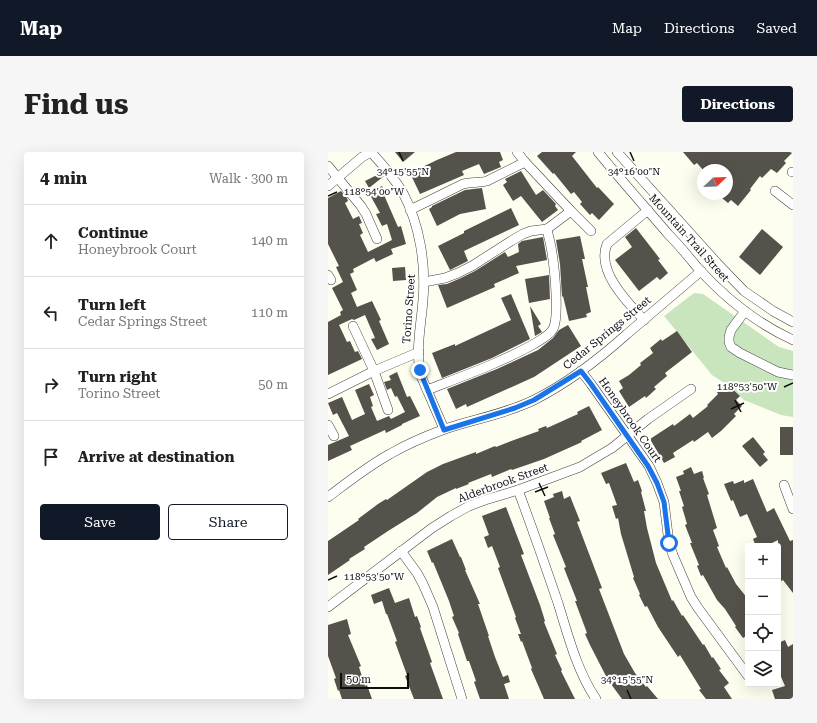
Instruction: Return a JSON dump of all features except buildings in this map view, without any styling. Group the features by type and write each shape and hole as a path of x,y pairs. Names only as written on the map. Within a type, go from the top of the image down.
{"street":[{"path":"328,186 371,152"},
{"name":"Torino Street","path":"371,152 392,176 403,193 421,245 424,282 418,339 420,370 444,430"},
{"path":"517,152 591,231"},
{"name":"Mountain Trail Street","path":"598,152 701,271 724,294 744,311 766,326 793,340"},
{"name":"Mountain Trail Street","path":"617,152 744,291 773,311 793,322"},
{"path":"410,210 462,184 468,182 488,181 525,162"},
{"path":"328,166 361,206 377,239"},
{"path":"775,191 793,205"},
{"path":"644,320 624,298 612,281 605,262 605,250 607,244 648,210"},
{"path":"424,282 445,278 458,273 472,266 523,234 531,231 547,229 571,211"},
{"path":"427,390 524,350 543,338 553,329 556,321 555,284 551,246 547,229"},
{"name":"Cedar Springs Street","path":"328,497 373,464 408,444 444,430 515,408 534,400 581,371 701,271"},
{"path":"744,311 731,330 729,337 731,347 778,372 793,375"},
{"path":"353,326 374,371 388,410"},
{"path":"328,394 374,371 419,352"},
{"name":"Honeybrook Court","path":"581,371 648,466 657,483 664,502 672,555 687,591 745,672"},
{"name":"Alderbrook Street","path":"328,607 432,528 451,516 468,506 518,490 580,467 612,448 648,419 691,389"},
{"path":"328,425 334,436"},
{"path":"784,485 793,509"},
{"path":"518,490 548,573 576,660 596,699"},
{"path":"401,551 417,573 433,607 462,699"}],"green space":[{"path":"694,293 703,294 779,347 793,351 793,417 781,415 744,400 732,388 712,375 664,316"}],"route":[{"path":"420,370 444,430 504,412 534,400 581,371 648,466 657,483 664,502 669,543"}]}
